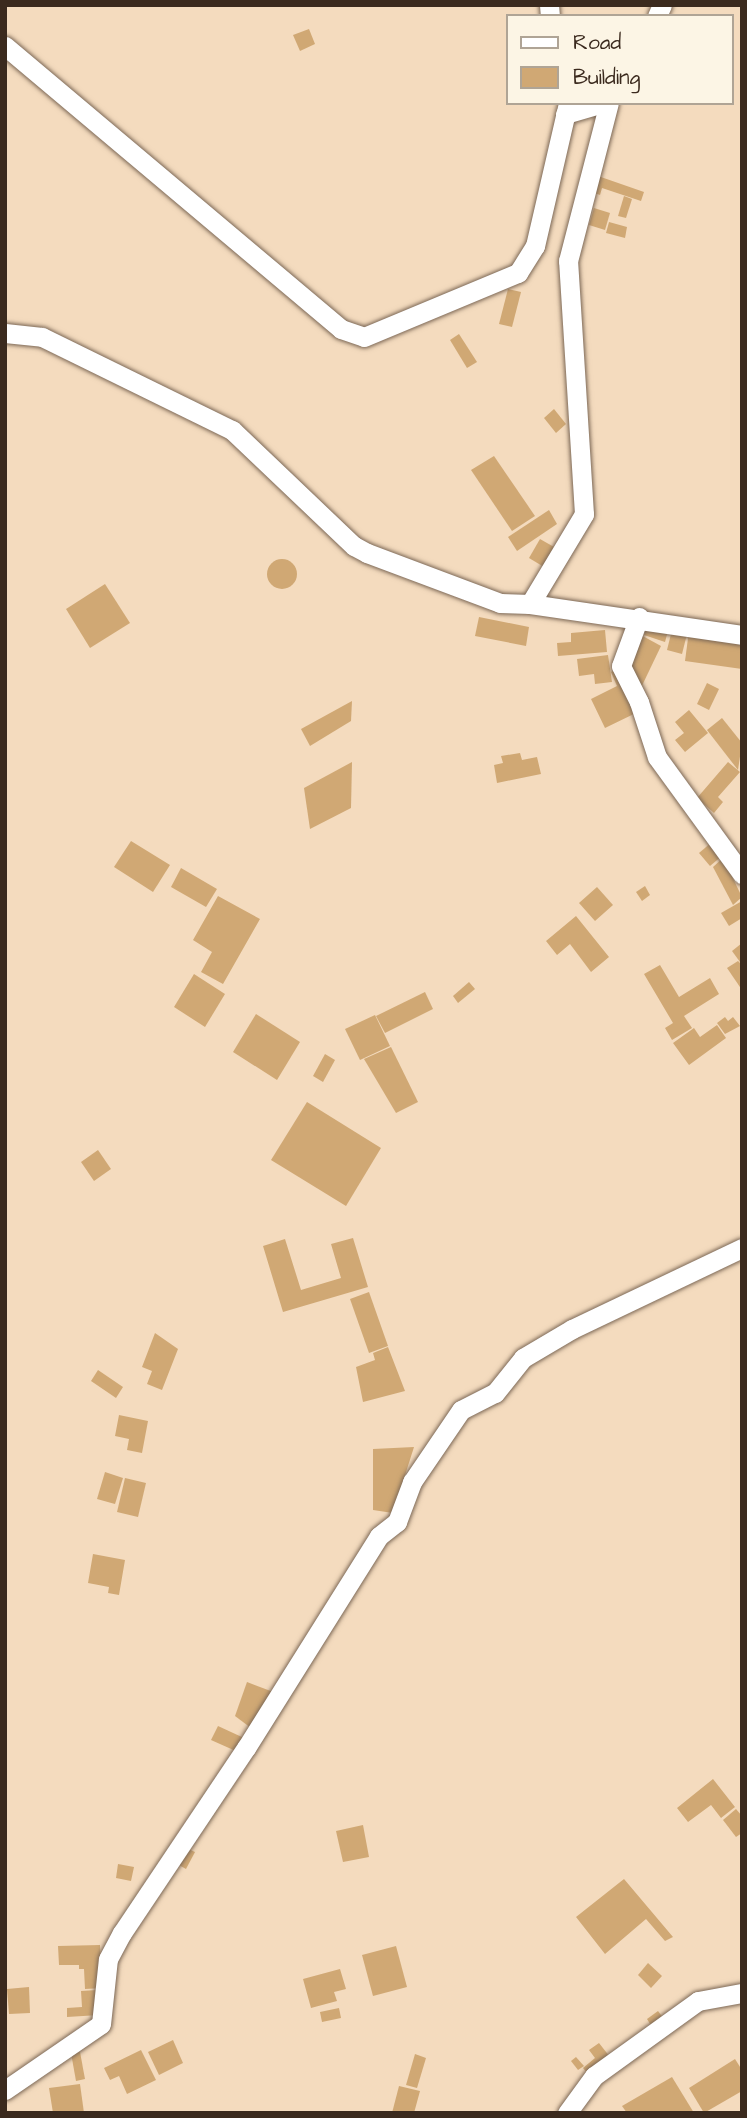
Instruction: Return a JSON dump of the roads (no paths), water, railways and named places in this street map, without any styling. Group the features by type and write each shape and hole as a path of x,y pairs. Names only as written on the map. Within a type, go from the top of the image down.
{"street":[{"path":"5,46 341,329 364,337 518,273 535,246 566,109 591,105"},
{"path":"530,604 584,514 568,261 608,105"},
{"path":"5,333 42,337 232,430 354,546 367,553 500,603 639,617 742,635"},
{"path":"639,617 621,666 639,702 657,757 742,874"},
{"path":"5,2090 101,2024 108,1959 122,1933 246,1748 379,1536 397,1522 412,1482 461,1410 495,1393 523,1358 572,1329 742,1248"},
{"path":"567,2113 594,2076 698,2001 742,1993"}]}
